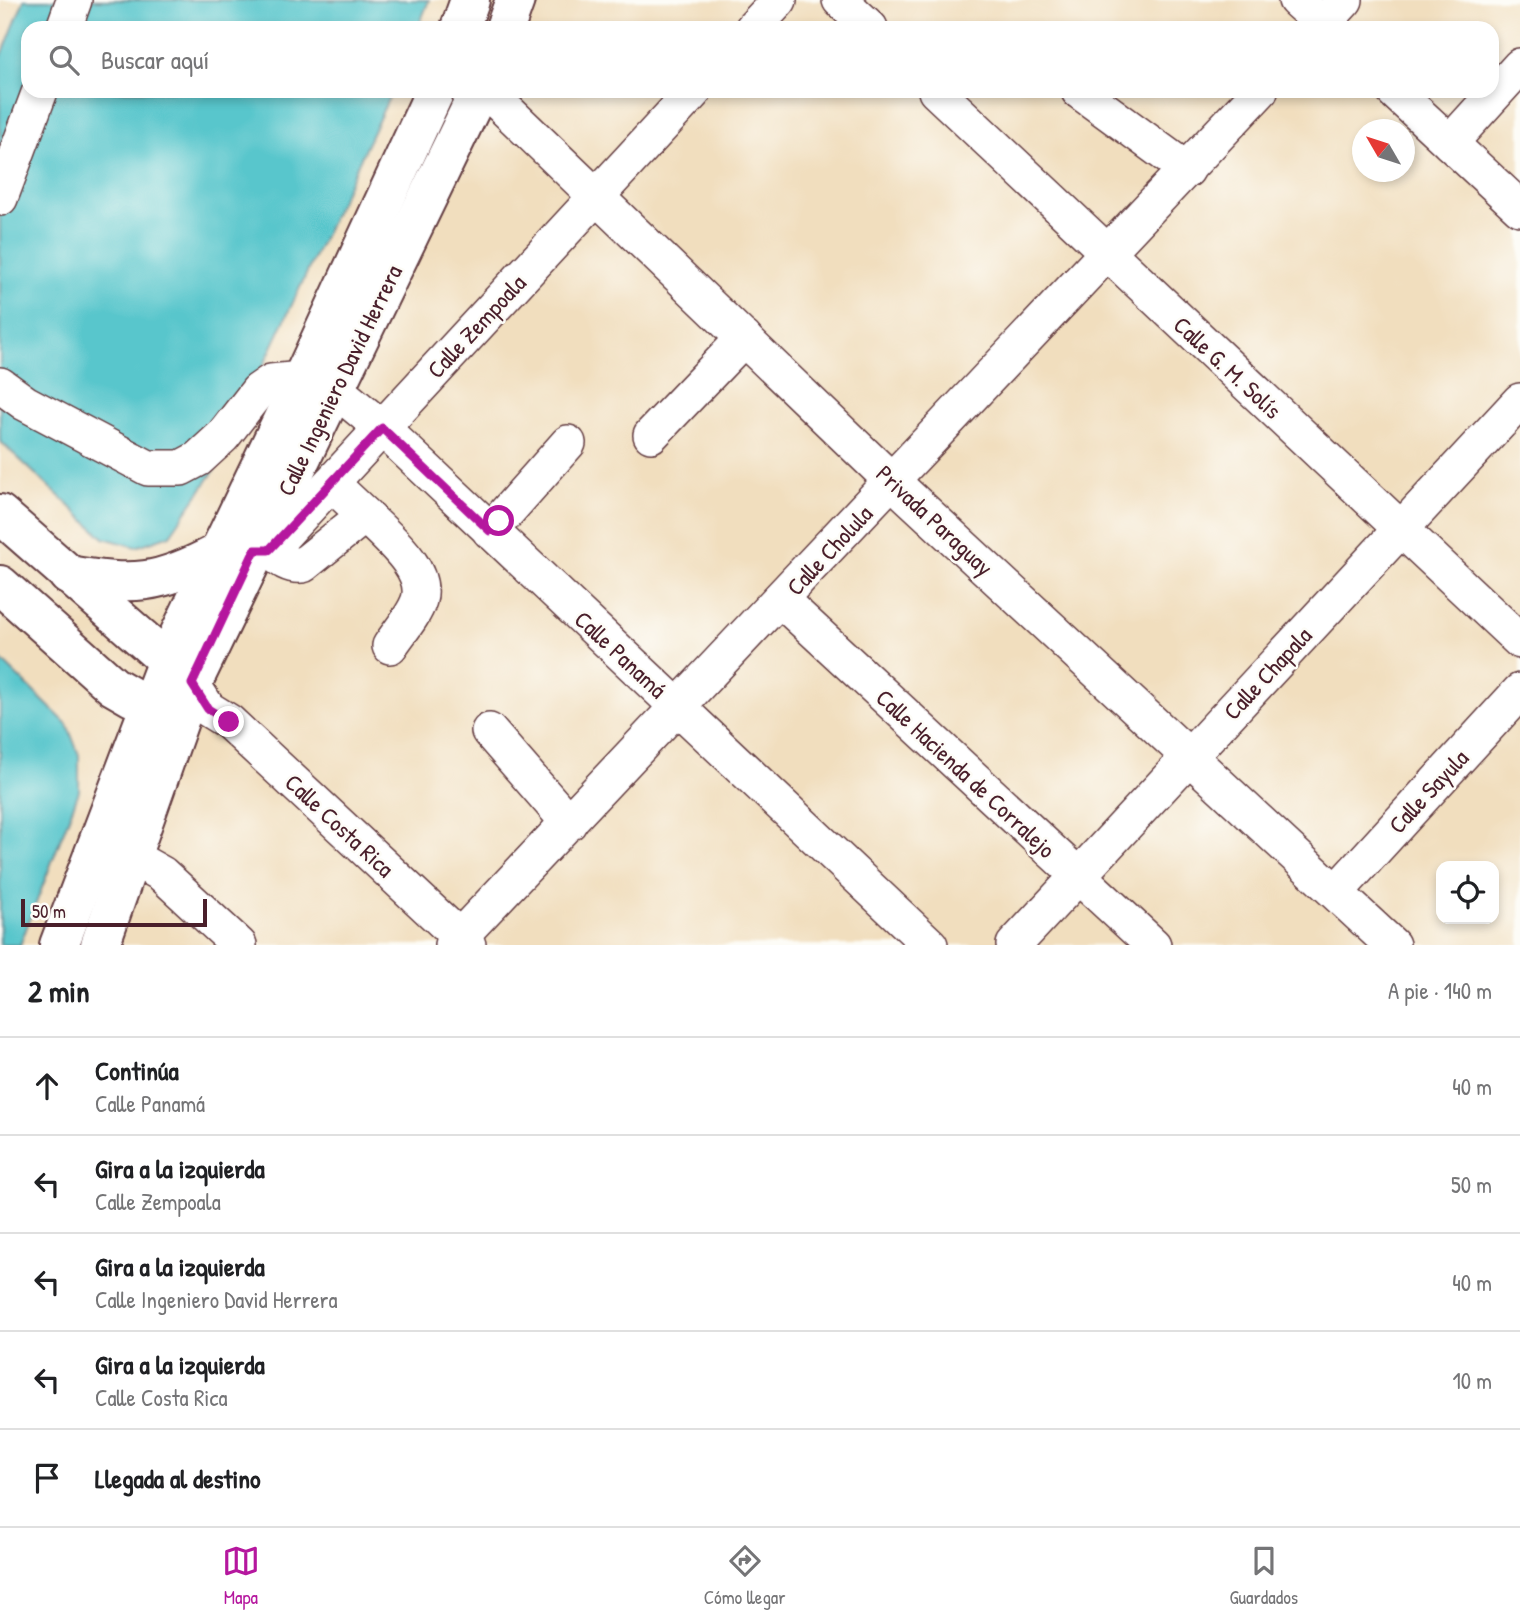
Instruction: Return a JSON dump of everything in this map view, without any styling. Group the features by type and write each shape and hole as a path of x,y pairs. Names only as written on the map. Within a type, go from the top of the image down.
{"main road":[{"path":"462,21 470,0"},
{"path":"508,21 515,0"},
{"name":"Calle Ingeniero David Herrera","path":"59,945 247,551 319,385 432,98"},
{"name":"Calle Ingeniero David Herrera","path":"319,385 477,98"},
{"name":"Calle Costa Rica","path":"0,514 68,575 181,693"},
{"path":"68,575 108,582 139,582 177,575 247,551"},
{"name":"Calle Costa Rica","path":"0,585 113,686 132,697 181,693"},
{"name":"Calle Ingeniero David Herrera","path":"100,945 181,693"}],"street":[{"path":"66,21 74,0"},
{"path":"760,21 779,0"},
{"path":"840,0 862,21"},
{"path":"1296,0 1328,20"},
{"path":"1499,89 1520,66"},
{"path":"0,198 37,98"},
{"name":"Privada Paraguay","path":"492,98 893,482 1392,945"},
{"name":"Calle Zempoala","path":"247,551 331,483 687,98"},
{"name":"Calle G. M. Solís","path":"943,98 1520,641"},
{"path":"1089,98 1187,170"},
{"name":"Calle Cholula","path":"460,942 569,823 1254,98"},
{"path":"1402,98 1520,208"},
{"path":"1450,143 1491,98"},
{"path":"651,435 744,338"},
{"path":"0,385 25,403 148,468 181,468 198,459 223,436 258,391 271,382 319,385"},
{"name":"Calle Panamá","path":"319,385 382,428 930,945"},
{"name":"Calle Chapala","path":"1014,945 1520,401"},
{"path":"490,531 568,443"},
{"path":"331,483 402,553 417,576 420,592 418,603 390,646"},
{"path":"247,551 303,565 365,515"},
{"name":"Calle Hacienda de Corralejo","path":"781,600 1153,945"},
{"name":"Calle Sayula","path":"1336,892 1520,691"},
{"name":"Calle Costa Rica","path":"181,693 229,722 460,942"},
{"path":"489,731 569,823"},
{"path":"130,856 162,874 239,945"}],"water":[{"path":"24,0 429,0 421,21 21,21 21,98 389,98 214,471 170,535 136,547 104,538 0,441 0,60"},
{"path":"0,659 67,724 79,755 79,791 20,945 0,945"}],"route":[{"path":"229,722 208,709 192,684 255,550 269,550 382,428 490,531 499,521"}]}
